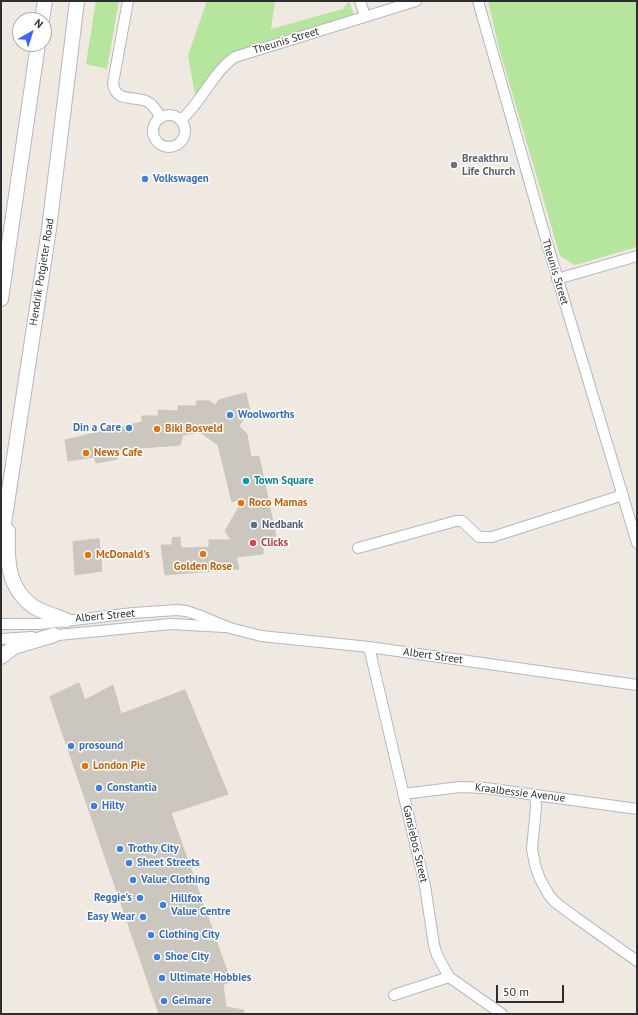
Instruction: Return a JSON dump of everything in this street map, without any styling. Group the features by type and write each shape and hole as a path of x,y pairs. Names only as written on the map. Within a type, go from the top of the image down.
{"main road":[{"path":"40,1 41,12"},
{"path":"43,12 45,1"},
{"name":"Hendrik Potgieter Road","path":"1,543 49,229 78,1"},
{"path":"1,299 37,52"},
{"path":"11,483 8,562 10,574 14,584 22,596 34,607 66,620"},
{"path":"1,657 14,647 54,636"}],"street":[{"path":"128,1 113,89 115,93 121,96 145,101 152,105 161,118"},
{"path":"360,1 365,16"},
{"name":"Theunis Street","path":"181,120 195,106 222,68 235,57 416,1"},
{"name":"Theunis Street","path":"478,1 558,280 637,543"},
{"path":"172,116 181,120 185,129 184,138 177,146 168,147 159,143 154,135 155,125 161,118 172,116"},
{"path":"558,280 637,256"},
{"path":"358,548 456,521 462,521 479,537 492,537 622,495"},
{"name":"Albert Street","path":"1,624 40,624 66,620 176,610 186,611 230,628 261,636 369,647 637,685"},
{"name":"Albert Street","path":"1,639 54,636 171,624 230,628"},
{"name":"Gansiebos Street","path":"369,647 425,886 434,945 442,965 449,976 502,1014"},
{"name":"Kraalbessie Avenue","path":"404,794 460,787 485,788 637,809"},
{"path":"534,795 536,806 532,849 535,866 549,895 555,902 575,917 637,961"},
{"path":"394,995 449,976"}],"green space":[{"path":"96,1 119,1 107,69 86,64"},
{"path":"207,1 275,1 271,29 343,9 349,1 354,15 245,48 222,60 195,95 188,55"},
{"path":"488,1 637,1 637,247 575,265 560,256 499,48"}],"building":[{"name":"Town Square","path":"246,393 251,416 246,416 239,426 247,434 251,457 259,456 276,536 263,540 263,554 236,557 239,569 165,575 161,545 172,545 172,538 180,537 181,548 209,547 209,540 231,540 225,531 244,498 232,502 218,445 200,432 183,435 180,445 116,450 118,459 96,463 94,457 68,461 65,440 142,422 142,416 159,416 158,410 178,411 178,406 196,406 197,401 209,401 215,405 219,400"},
{"path":"99,539 102,571 75,575 73,542"},
{"name":"Hillfox Value Centre","path":"79,683 85,700 113,685 121,714 185,690 228,794 171,813 231,982 223,984 226,1007 244,1010 243,1014 159,1014 50,697"}],"place":[{"name":"Breakthru Life Church","path":"454,165"},
{"name":"Volkswagen","path":"145,179"},
{"name":"Woolworths","path":"230,415"},
{"name":"Din a Care","path":"129,428"},
{"name":"Biki Bosveld","path":"157,429"},
{"name":"News Cafe","path":"86,453"},
{"name":"Town Square","path":"246,481"},
{"name":"Roco Mamas","path":"241,503"},
{"name":"Nedbank","path":"254,525"},
{"name":"Clicks","path":"253,543"},
{"name":"Golden Rose","path":"203,554"},
{"name":"McDonald's","path":"88,555"},
{"name":"prosound","path":"71,746"},
{"name":"London Pie","path":"85,766"},
{"name":"Constantia","path":"99,788"},
{"name":"Hilty","path":"94,806"},
{"name":"Trothy City","path":"120,849"},
{"name":"Sheet Streets","path":"129,863"},
{"name":"Value Clothing","path":"133,880"},
{"name":"Reggie's","path":"140,898"},
{"name":"Hillfox Value Centre","path":"163,905"},
{"name":"Easy Wear","path":"143,917"},
{"name":"Clothing City","path":"151,935"},
{"name":"Shoe City","path":"157,957"},
{"name":"Ultimate Hobbies","path":"162,978"},
{"name":"Gelmare","path":"164,1001"}]}
